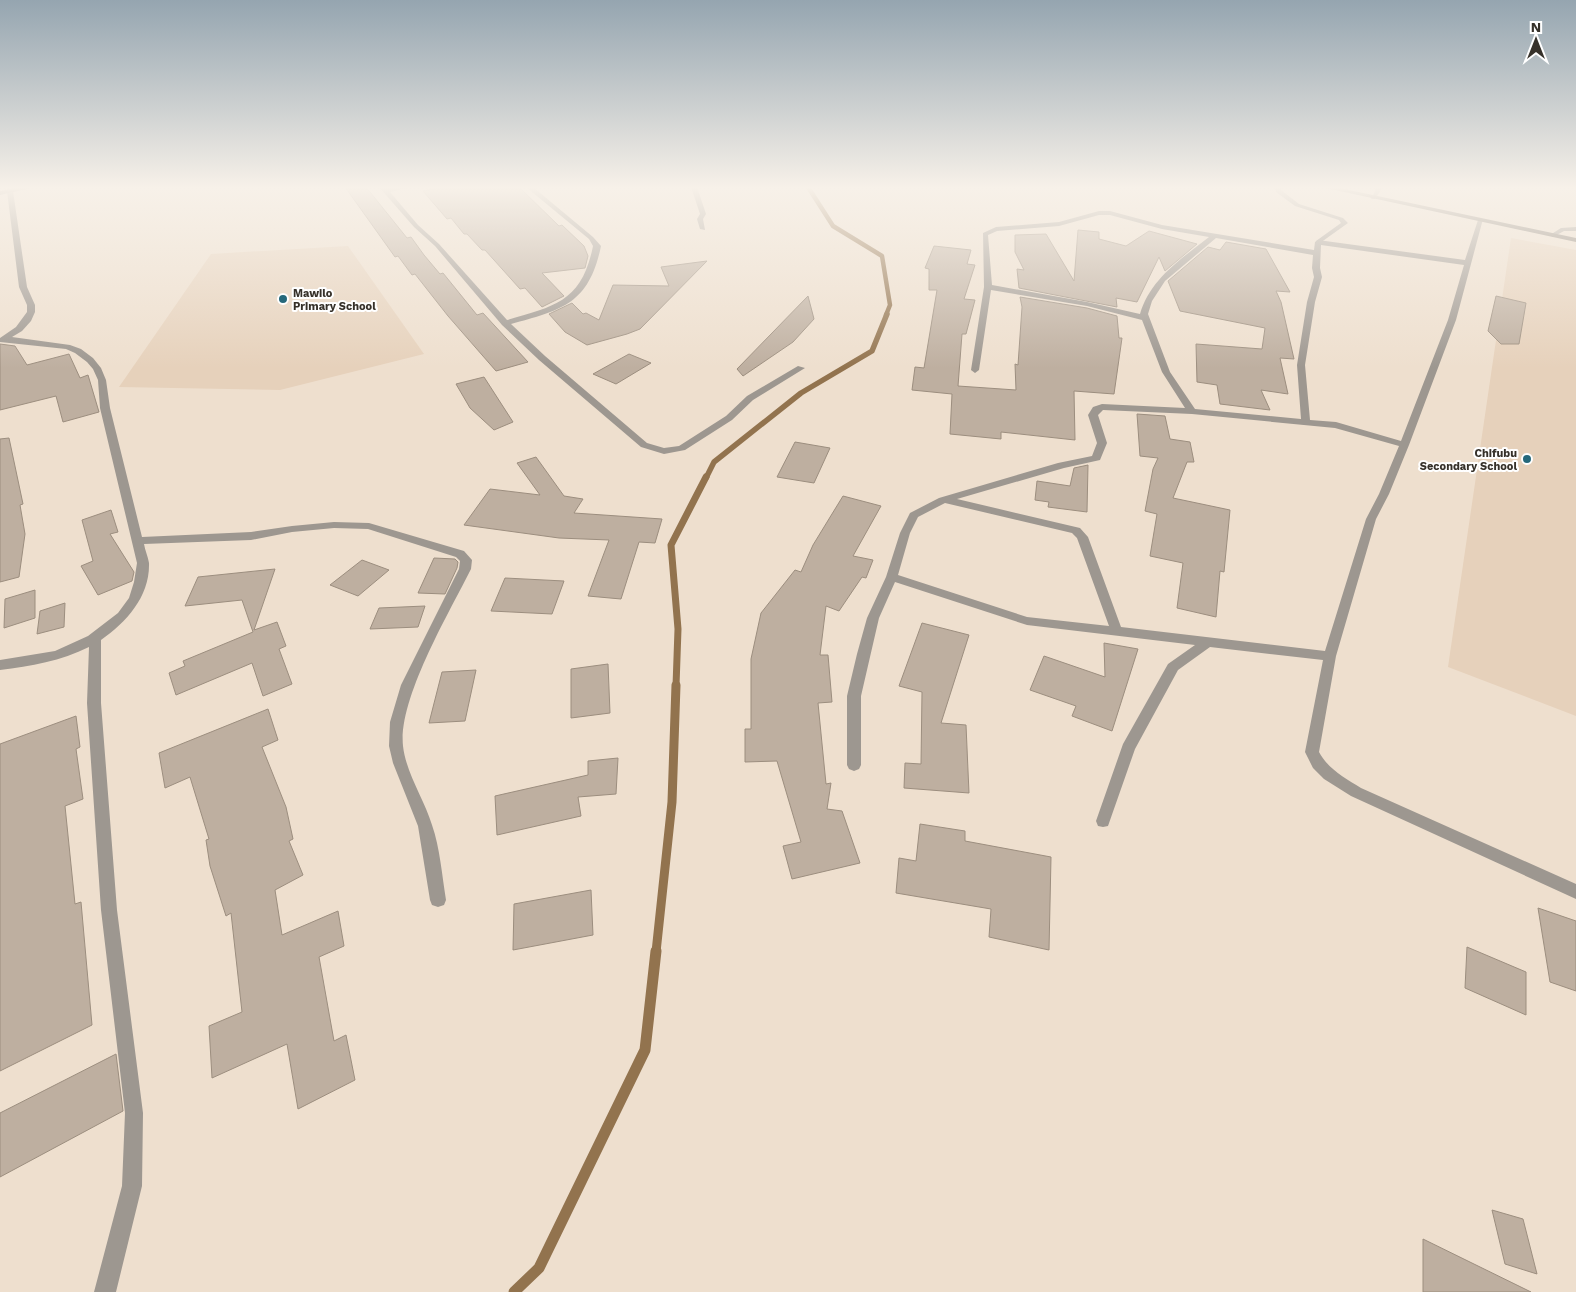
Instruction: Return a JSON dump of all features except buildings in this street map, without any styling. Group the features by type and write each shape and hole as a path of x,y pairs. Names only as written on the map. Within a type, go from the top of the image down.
{"street":[{"path":"2,340 19,329 31,312 31,306 23,287 18,247"},
{"path":"439,247 505,323 542,358 644,445 664,451 682,448 729,418 750,398 801,368"},
{"path":"505,323 546,311 575,296 584,287 590,275 597,247"},
{"path":"975,370 988,287 986,247"},
{"path":"1192,411 1166,372 1144,318 1145,310 1165,276 1200,247"},
{"path":"1282,247 1317,253"},
{"path":"1306,423 1301,365 1311,302 1318,278 1316,268 1318,247"},
{"path":"1356,247 1468,263"},
{"path":"1473,247 1452,320 1404,445 1384,494 1371,519 1330,656 1322,706 1314,728 1312,752 1318,764 1330,775 1356,792 1576,892"},
{"path":"988,287 1078,302 1144,318"},
{"path":"0,665 43,658 76,649 95,639 134,600 140,586 143,563 105,408 102,380 97,368 78,351 67,347 2,340"},
{"path":"854,765 854,696 863,654 873,618 892,577 906,533 914,515 943,500 1062,464 1096,458 1102,443 1093,415 1096,409 1102,407 1192,411 1336,425 1374,438 1404,445"},
{"path":"943,500 1076,530 1082,537 1117,632"},
{"path":"139,541 251,536 292,529 334,525 369,526 460,554 466,560 465,568 408,685 397,722 396,746 400,763 425,826 438,900"},
{"path":"892,577 1027,621 1330,656"},
{"path":"95,639 94,703 109,910 134,1113 132,1186 105,1292"},
{"path":"1103,821 1128,748 1173,667 1206,643"}],"shaded area":[{"name":"Mawilo Primary School","path":"349,247 424,354 280,390 119,387 211,254"},
{"name":"Chifubu Secondary School","path":"1510,247 1561,247 1576,250 1576,716 1448,667"}],"waterway":[{"path":"868,247 882,256 890,305 886,315"},
{"path":"706,478 714,462 801,393 872,351 887,314"},
{"path":"676,686 678,629 671,545 706,477"},
{"path":"656,952 672,802 676,685"},
{"path":"514,1292 539,1268 645,1050 656,951"}],"place":[{"name":"Mawilo Primary School","path":"283,299"},
{"name":"Chifubu Secondary School","path":"1527,459"}]}
